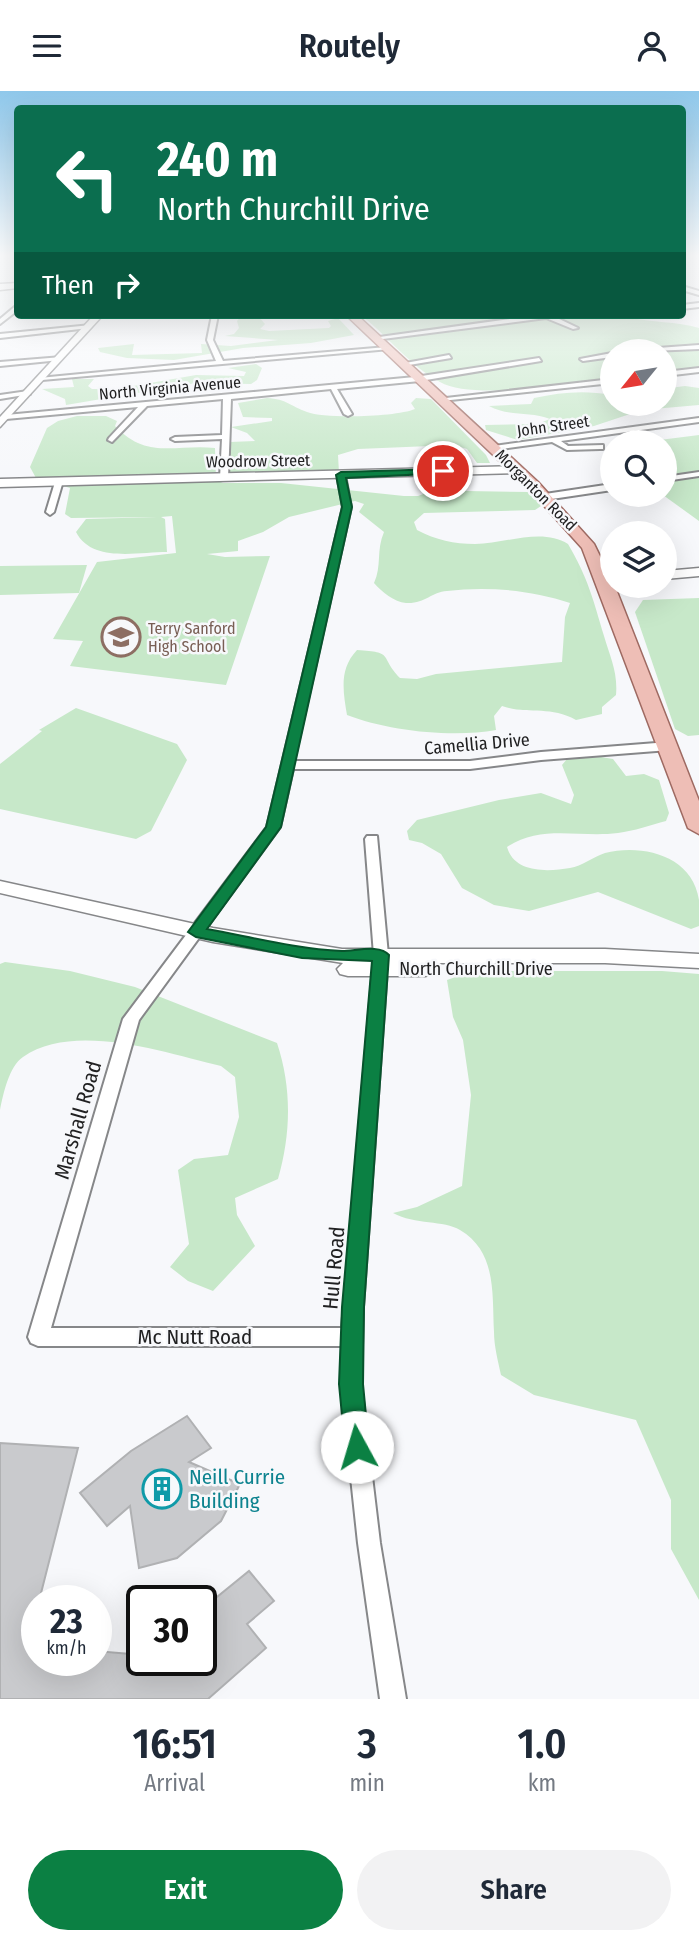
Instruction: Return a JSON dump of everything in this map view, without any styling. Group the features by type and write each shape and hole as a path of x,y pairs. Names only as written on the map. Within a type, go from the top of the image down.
{"main road":[{"name":"Morganton Road","path":"369,332 545,497 582,537 600,566"},
{"name":"Morganton Road","path":"615,598 669,746 693,794 699,828"}],"street":[{"path":"0,336 35,332"},
{"path":"3,421 84,332"},
{"path":"210,332 207,340 210,349 220,363"},
{"path":"375,338 422,332"},
{"path":"677,349 699,347"},
{"path":"42,378 387,349"},
{"path":"403,364 449,357"},
{"path":"583,359 600,357"},
{"path":"0,364 60,358"},
{"name":"North Virginia Avenue","path":"3,421 419,378 539,360"},
{"path":"677,373 699,370"},
{"path":"441,399 600,382"},
{"path":"334,387 348,414"},
{"path":"0,397 28,393"},
{"path":"225,478 227,397"},
{"path":"112,440 144,405"},
{"name":"John Street","path":"494,448 699,420"},
{"path":"175,439 225,437"},
{"path":"553,440 567,448 600,447"},
{"name":"Woodrow Street","path":"0,483 516,469"},
{"path":"677,477 699,474"},
{"name":"Marshall Road","path":"38,1337 131,1019 274,827 347,507 341,475"},
{"path":"50,512 59,481"},
{"path":"545,497 600,489"},
{"path":"677,574 699,572"},
{"name":"Camellia Drive","path":"287,765 470,765 541,756 669,746"},
{"name":"Hull Road","path":"372,839 380,962 352,1337 351,1384 357,1447 393,1699"},
{"name":"North Churchill Drive","path":"0,887 314,967 380,962 611,969 664,960 699,961"},
{"name":"North Churchill Drive","path":"0,901 192,938"},
{"name":"Mc Nutt Road","path":"38,1337 352,1337"}],"green space":[{"path":"351,332 354,335 311,343 243,348 174,360 127,358 100,352 98,348 134,344 132,355 202,353 201,344 231,346 278,340 225,336"},
{"path":"380,332 699,332 699,366 677,371 677,339 600,339 600,380 524,389 475,390 455,387 440,382 419,368"},
{"path":"256,364 262,368 257,380 251,384 196,383 66,405 65,399 42,389 74,387 72,379 94,379 88,386 92,389 116,389 196,375 244,376 246,372 228,368"},
{"path":"677,387 699,388 699,405 677,407"},
{"path":"583,392 600,393 600,417 621,417 594,426 518,440 486,430 485,425 537,424 550,419 504,412 489,406 531,404 534,398"},
{"path":"267,398 284,401 316,414 344,416 406,412 415,409 411,403 416,398 431,399 486,455 490,463 477,463 467,449 454,445 358,449 338,455 339,473 228,476 230,442 255,441 247,433 231,427 272,421 272,418 243,417 238,403"},
{"path":"77,416 106,416 117,421 115,426 127,437 150,447 215,448 216,480 223,483 281,483 404,496 418,496 442,487 466,491 530,492 544,504 535,510 424,513 414,522 417,530 452,542 486,543 547,537 568,544 593,600 613,665 616,695 602,707 602,714 576,720 548,711 502,706 494,716 496,730 479,732 441,733 401,729 347,715 345,673 357,650 382,654 400,678 417,679 436,674 562,662 565,617 570,603 525,592 478,589 441,592 413,603 397,601 374,583 384,532 359,512 364,504 355,501 289,517 263,532 238,541 238,551 207,554 225,557 270,556 226,685 70,666 83,641 53,639 97,562 176,553 172,516 161,517 165,519 167,552 116,554 93,548 83,542 76,532 86,519 157,517 71,518 65,514 70,488 36,478 30,467 47,428 58,421"},
{"path":"699,435 699,521 677,505 677,438"},
{"path":"87,565 79,593 0,595 0,566"},
{"path":"699,598 699,735 688,736 675,729 635,612 643,600"},
{"path":"76,708 177,744 187,760 151,831 136,839 0,809 0,764 42,731 39,730"},
{"path":"567,759 613,759 626,776 644,774 659,780 669,813 666,821 618,833 533,836 507,847 511,856 532,869 551,870 574,867 605,853 619,851 634,850 663,856 687,872 694,885 699,900 699,926 691,929 598,892 529,911 494,905 462,888 441,854 422,843 409,840 407,831 417,820 499,800 541,793 571,804 574,795 562,765"},
{"path":"5,962 70,971 135,987 277,1043 285,1077 288,1111 278,1179 235,1198 237,1215 255,1246 213,1291 188,1281 170,1267 189,1244 178,1170 194,1159 228,1155 239,1117 235,1077 221,1066 148,1048 120,1043 68,1041 44,1047 18,1061 7,1081 0,1110 0,964"},
{"path":"662,971 699,974 699,1600 671,1549 671,1500 636,1420 534,1395 501,1375 495,1343 490,1275 481,1250 472,1239 453,1227 393,1213 417,1207 462,1186 471,1095 463,1040 453,1017 447,980 470,972"}],"building":[{"name":"Neill Currie Building","path":"187,1416 211,1448 189,1462 240,1484 221,1521 177,1558 139,1568 130,1506 107,1526 80,1493 131,1451"},
{"path":"0,1443 78,1448 43,1585 21,1585 21,1676 112,1676 112,1652 126,1654 126,1676 217,1676 217,1597 249,1571 274,1601 247,1624 266,1648 208,1699 0,1699"}],"place":[{"name":"Terry Sanford High School","path":"121,637"},
{"name":"Neill Currie Building","path":"162,1489"}],"route":[{"path":"357,1447 351,1384 353,1307 381,955 342,956 302,952 196,932 274,827 347,507 341,475 443,471"}]}
